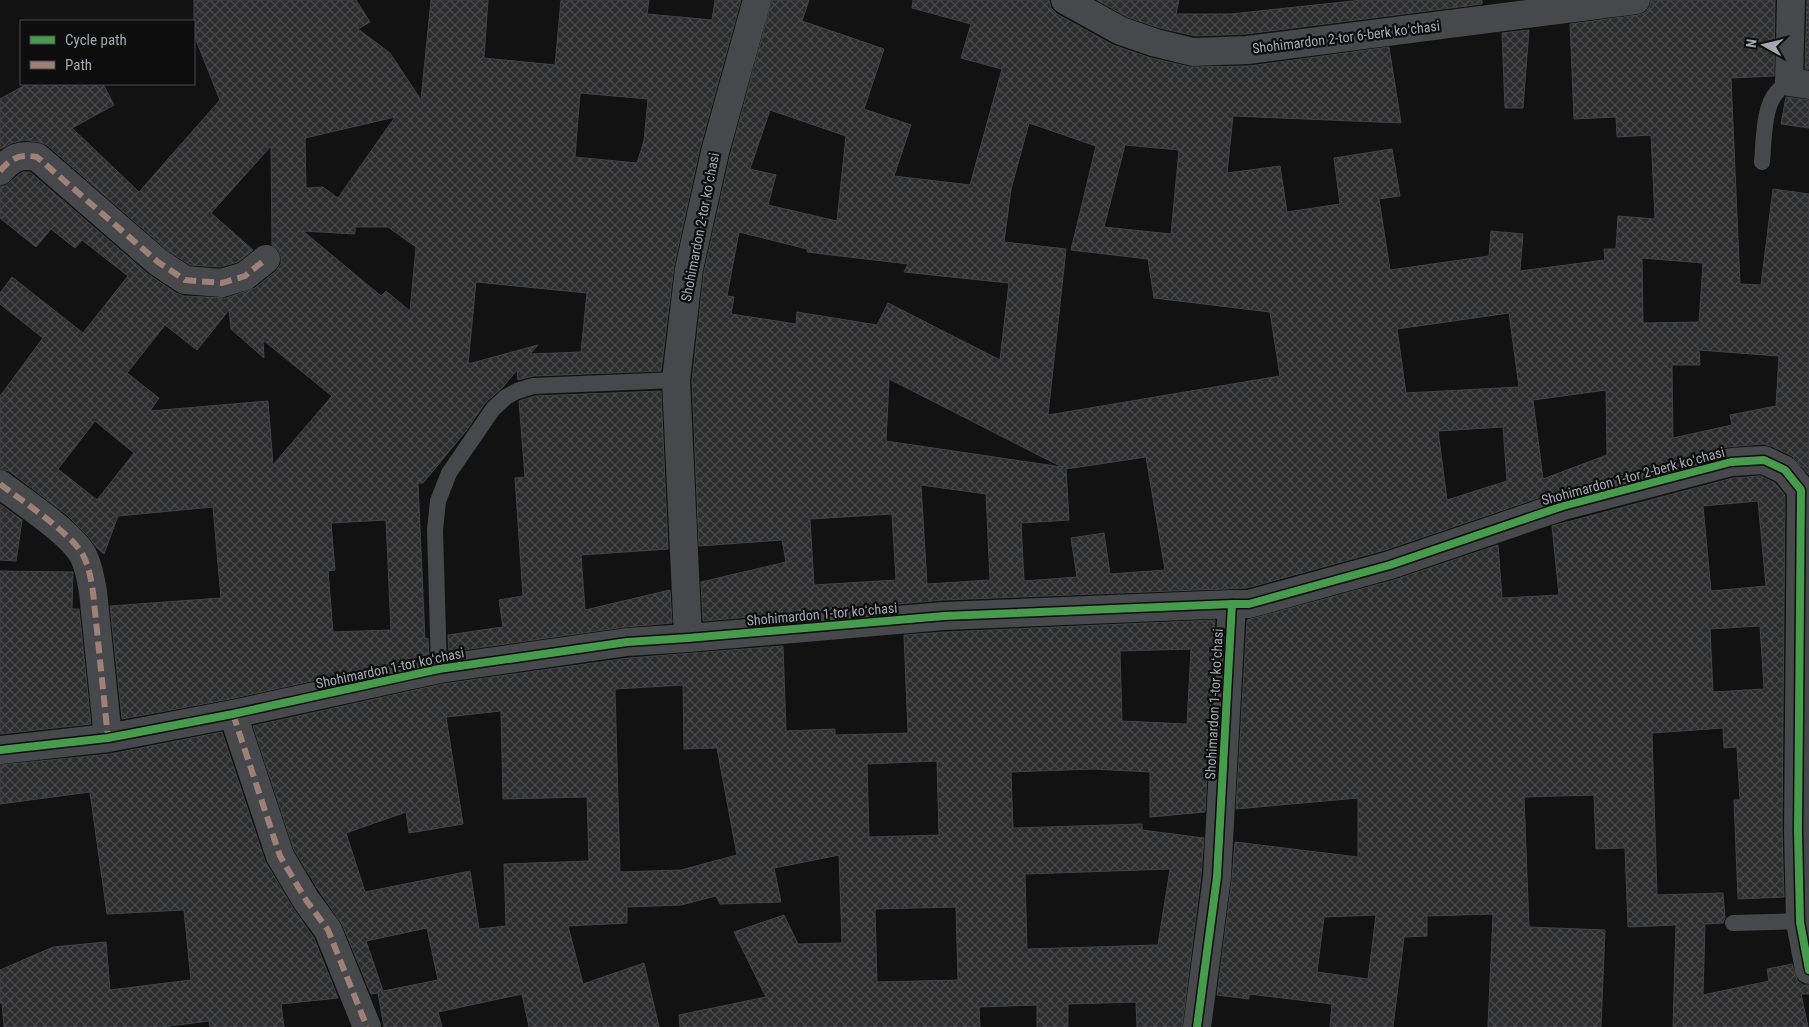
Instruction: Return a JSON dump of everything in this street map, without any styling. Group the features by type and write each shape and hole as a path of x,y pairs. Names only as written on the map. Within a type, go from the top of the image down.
{"street":[{"name":"Shohimardon 2-tor koʻchasi","path":"688,638 676,380 689,269 715,152 756,0"},
{"name":"Shohimardon 2-tor 6-berk koʻchasi","path":"1065,0 1121,31 1156,43 1193,52 1247,50 1636,0"},
{"path":"1791,0 1799,84"},
{"path":"0,171 14,158 25,155 37,157 158,262 185,280 222,283 245,276 266,259"},
{"name":"Shohimardon 1-tor 2-berk koʻchasi","path":"1232,604 1249,604 1390,565 1563,506 1732,462 1764,460 1785,470 1801,490 1798,821 1809,970"},
{"path":"0,484 71,539 82,554 89,569 108,738"},
{"name":"Shohimardon 1-tor koʻchasi","path":"0,750 108,738 233,714 438,669 627,642 944,616 1232,604 1217,877 1197,1027"},
{"path":"233,714 280,856 306,900 328,930 367,1027"}],"lane":[{"path":"1762,162 1767,112 1770,102 1776,93 1799,84"},
{"path":"438,669 435,530 438,501 449,472 494,409 506,397 533,386 676,380"},
{"path":"1733,923 1804,922"}],"building":[{"path":"194,0 356,0 370,22 358,29 390,53 421,100 431,0 488,0 484,58 555,65 561,0 649,0 647,14 712,20 715,0 741,0 700,148 674,266 661,371 533,376 518,380 517,370 502,388 485,403 466,431 423,483 418,483 425,639 428,638 429,655 230,699 122,719 110,606 221,598 213,507 118,516 104,554 67,515 9,471 0,469 0,396 43,338 0,304 0,293 12,277 83,333 128,276 82,240 75,248 51,229 36,247 0,218 0,186 5,186 22,172 30,172 148,274 176,293 184,296 226,298 255,288 276,271 281,264 281,256 272,245 271,146 211,213 253,250 238,262 220,267 190,265 167,250 47,145 24,140 0,149 0,99 25,85 104,85 114,105 72,128 139,192 220,100 195,38","holes":["580,93 648,99 644,141 637,163 575,157","395,117 338,198 323,187 306,188 305,138","355,227 388,227 416,247 410,311 386,291 381,296 303,231 355,234","476,282 587,293 581,352 530,354 538,345 468,364","229,310 231,329 264,358 263,340 332,396 273,465 268,401 150,411 159,398 127,373 165,325 197,350","95,421 134,453 97,500 58,469","386,520 391,630 333,632 328,571 335,570 331,523"]},
{"path":"772,0 809,0 802,21 884,49 864,109 911,125 894,176 970,185 1002,69 961,58 971,24 912,8 913,0 1049,0 1051,8 1057,14 1113,45 1151,58 1190,67 1249,66 1389,47 1401,123 1233,116 1227,173 1280,166 1287,212 1340,204 1334,158 1392,149 1400,196 1379,199 1390,270 1489,256 1491,231 1523,234 1520,271 1605,260 1604,249 1616,249 1618,216 1655,219 1651,135 1617,137 1616,117 1574,119 1570,24 1638,15 1646,12 1651,0 1775,0 1774,76 1731,78 1740,284 1761,285 1773,189 1809,194 1809,475 1792,456 1771,446 1763,444 1727,447 1559,491 1385,550 1247,588 943,600 703,621 701,582 786,562 782,540 699,546 692,381 704,272 730,156","holes":["770,110 846,136 837,221 768,205 776,175 750,169","1029,123 1096,146 1071,250 1148,259 1154,298 1270,312 1280,376 1048,415 1066,249 1004,242 1011,189","1125,145 1179,150 1171,234 1104,227","739,232 807,249 807,252 908,264 904,272 1009,283 1000,360 888,303 877,325 797,312 796,324 731,314 734,297 727,296","1642,258 1703,263 1699,322 1643,323","1509,313 1519,387 1406,393 1397,329","1699,350 1779,356 1776,406 1730,415 1732,425 1673,438 1672,365 1700,365","889,379 1062,467 886,441","1606,390 1607,455 1543,479 1533,400","1503,427 1507,481 1447,500 1438,431","1146,457 1165,570 1110,574 1104,533 1071,538 1077,577 1024,581 1021,523 1069,520 1066,469","921,485 986,494 990,580 927,584","892,514 896,580 814,585 810,519"]},
{"path":"1097,0 1179,0 1176,14 1231,14 1362,0 1482,0 1482,4 1246,34 1195,36 1160,28 1127,17"},
{"path":"1807,0 1809,0 1809,69 1805,69"},
{"path":"1529,30 1523,108 1505,108 1502,33"},
{"path":"1786,97 1809,100 1809,128 1781,124"},
{"path":"661,391 668,549 581,555 585,610 670,590 672,623 625,627 449,652 448,635 503,627 499,600 523,596 515,478 525,477 519,401 535,396"},
{"path":"1761,476 1775,483 1785,495 1782,831 1784,897 1738,899 1734,800 1740,800 1737,747 1724,748 1723,728 1652,733 1657,895 1723,893 1725,918 1723,923 1705,924 1703,995 1769,981 1767,969 1792,964 1797,980 1803,985 1809,985 1809,994 1801,994 1808,1027 1673,1027 1676,925 1628,927 1625,848 1596,849 1594,795 1524,797 1529,927 1605,930 1601,1027 1488,1027 1493,914 1427,916 1427,936 1404,937 1393,1027 1330,1027 1332,1004 1249,994 1249,999 1217,995 1235,842 1358,857 1358,798 1236,809 1247,620 1394,580 1498,545 1502,598 1559,595 1552,526 1733,478","holes":["1758,501 1766,586 1711,591 1703,506","1760,626 1764,689 1713,692 1710,629","1376,915 1368,979 1317,972 1324,917"]},
{"path":"0,504 22,520 16,561 0,560"},
{"path":"0,571 73,572 72,609 79,609 91,724 0,734"},
{"path":"1215,620 1205,812 1150,817 1150,772 1093,769 1011,772 1013,828 1142,824 1142,830 1204,838 1182,1027 1137,1027 1136,1002 1068,1004 1068,1027 1037,1027 1037,1005 979,1007 980,1027 680,1027 679,1015 766,997 734,932 784,915 798,944 842,943 839,855 774,868 781,902 720,904 716,896 681,905 627,907 627,923 568,926 583,984 644,963 659,1027 529,1027 522,994 438,1012 442,1027 384,1027 378,993 371,994 342,924 294,850 253,726 442,684 629,658 783,646 786,731 835,729 835,735 908,733 904,635","holes":["1191,649 1187,724 1122,721 1120,651","683,685 684,749 717,748 737,855 681,870 620,872 615,689","501,711 503,799 587,797 589,861 504,864 506,926 479,929 470,871 365,892 346,833 406,812 409,833 463,824 446,717","937,761 939,835 869,837 867,764","1170,869 1158,945 1027,949 1025,874","956,907 958,980 877,982 875,909","427,928 438,980 383,991 366,941"]},
{"path":"222,732 265,861 293,908 314,938 338,998 281,1004 284,1027 210,1027 209,1021 163,1027 4,1027 2,1003 0,1003 0,970 53,947 106,942 110,990 191,980 184,910 107,914 90,792 0,804 0,765 110,754"}],"marked path":[{"path":"0,171 8,162 21,156 37,157 158,262 185,280 222,283 245,276 266,259"},
{"path":"0,484 57,527 77,546 83,555 90,573 93,592 108,738"},
{"path":"233,714 280,856 306,900 328,930 367,1027"}],"cycle path":[{"path":"1232,604 1249,604 1390,565 1563,506 1731,462 1764,460 1785,470 1801,490 1798,831 1800,922 1809,970"},
{"path":"0,750 108,738 233,714 439,669 627,642 944,616 1232,604 1217,877 1197,1027"}]}
